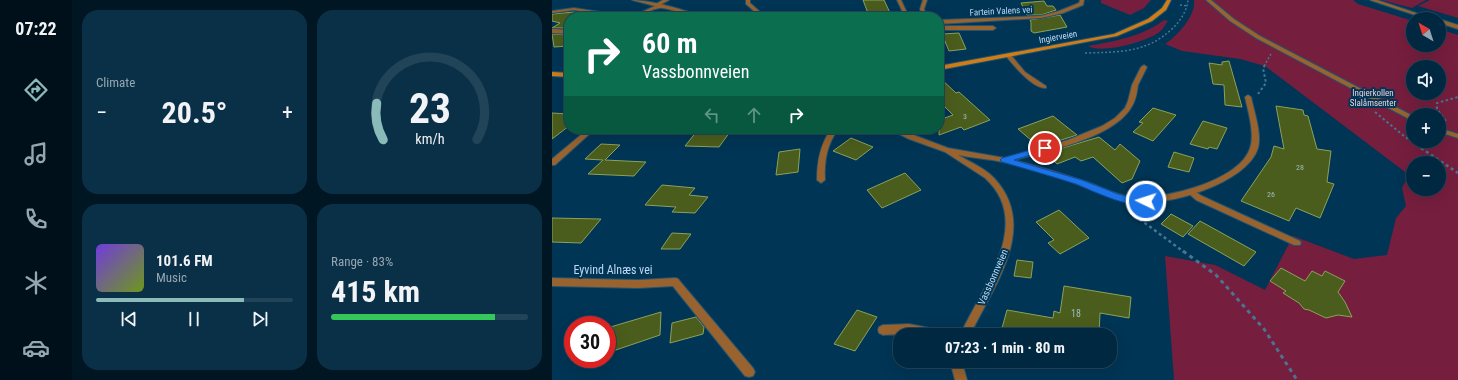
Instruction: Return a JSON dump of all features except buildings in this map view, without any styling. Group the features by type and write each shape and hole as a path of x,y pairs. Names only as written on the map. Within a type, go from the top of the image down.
{"main road":[{"name":"Ingierveien","path":"944,67 1098,39 1129,30 1142,25 1158,14 1164,9 1169,0"},
{"path":"552,74 564,75"}],"street":[{"path":"634,0 679,12"},
{"path":"644,12 667,0"},
{"path":"748,0 748,3 757,11 756,12"},
{"path":"899,0 905,12"},
{"path":"923,12 922,9 924,0"},
{"name":"Fartein Valens vei","path":"944,22 1041,17 1075,7 1081,4 1082,0"},
{"path":"1208,0 1229,18 1275,47 1406,115"},
{"path":"1372,0 1410,12"},
{"path":"552,12 574,8 598,12"},
{"path":"1446,24 1458,28"},
{"name":"Fartein Valens vei","path":"944,28 993,28"},
{"path":"552,31 564,32"},
{"path":"1008,55 1023,73 1044,87"},
{"name":"Vassbonnveien","path":"1005,160 1073,141 1103,128 1120,117 1128,108 1135,86 1144,67"},
{"name":"Vassbonnveien","path":"905,134 946,150 1005,160 1079,182 1116,197 1135,201 1158,200 1191,192 1231,176 1244,165 1254,149 1253,122 1248,97"},
{"path":"1446,133 1458,136"},
{"path":"552,163 586,134"},
{"path":"821,180 820,164 823,148 832,134"},
{"name":"Vassbonnveien","path":"946,150 991,180 1004,196 1009,210 1011,228 1004,256 994,280 969,328"},
{"path":"1191,192 1199,198 1297,243"},
{"name":"Eyvind Alnæs vei","path":"552,282 638,284 675,282 749,372"},
{"path":"883,330 893,330"},
{"path":"958,368 961,380"}],"path":[{"path":"1180,5 1187,6"},
{"path":"1248,97 1259,94 1266,83 1263,68 1275,47"},
{"path":"1437,108 1437,103 1458,97"},
{"path":"1373,110 1404,136 1458,173"},
{"path":"1116,197 1124,208 1216,275 1264,329 1297,380"}],"green space":[{"path":"1101,0 1151,0 1144,8 1130,15 1101,3"},
{"name":"Ingierkollen Slalåmsenter","path":"1194,0 1353,0 1358,4 1406,19 1406,52 1446,52 1446,31 1458,35 1458,380 1174,380 1165,256 1215,265 1265,290 1293,236 1354,259 1387,255 1396,218 1406,206 1402,188 1406,181 1406,196 1446,196 1446,156 1406,156 1406,173 1265,66 1240,59 1182,51 1165,44 1180,31 1189,19"},
{"path":"1381,0 1426,0 1412,8"},
{"path":"1430,0 1458,0 1458,18 1446,14 1446,12 1438,12 1418,6"},
{"path":"1164,20 1168,21 1161,31 1144,40 1113,48 1103,49 1088,46 1118,40 1146,31"}],"route":[{"path":"1045,148 1005,160 1079,182 1116,197 1135,201 1146,201"}]}
